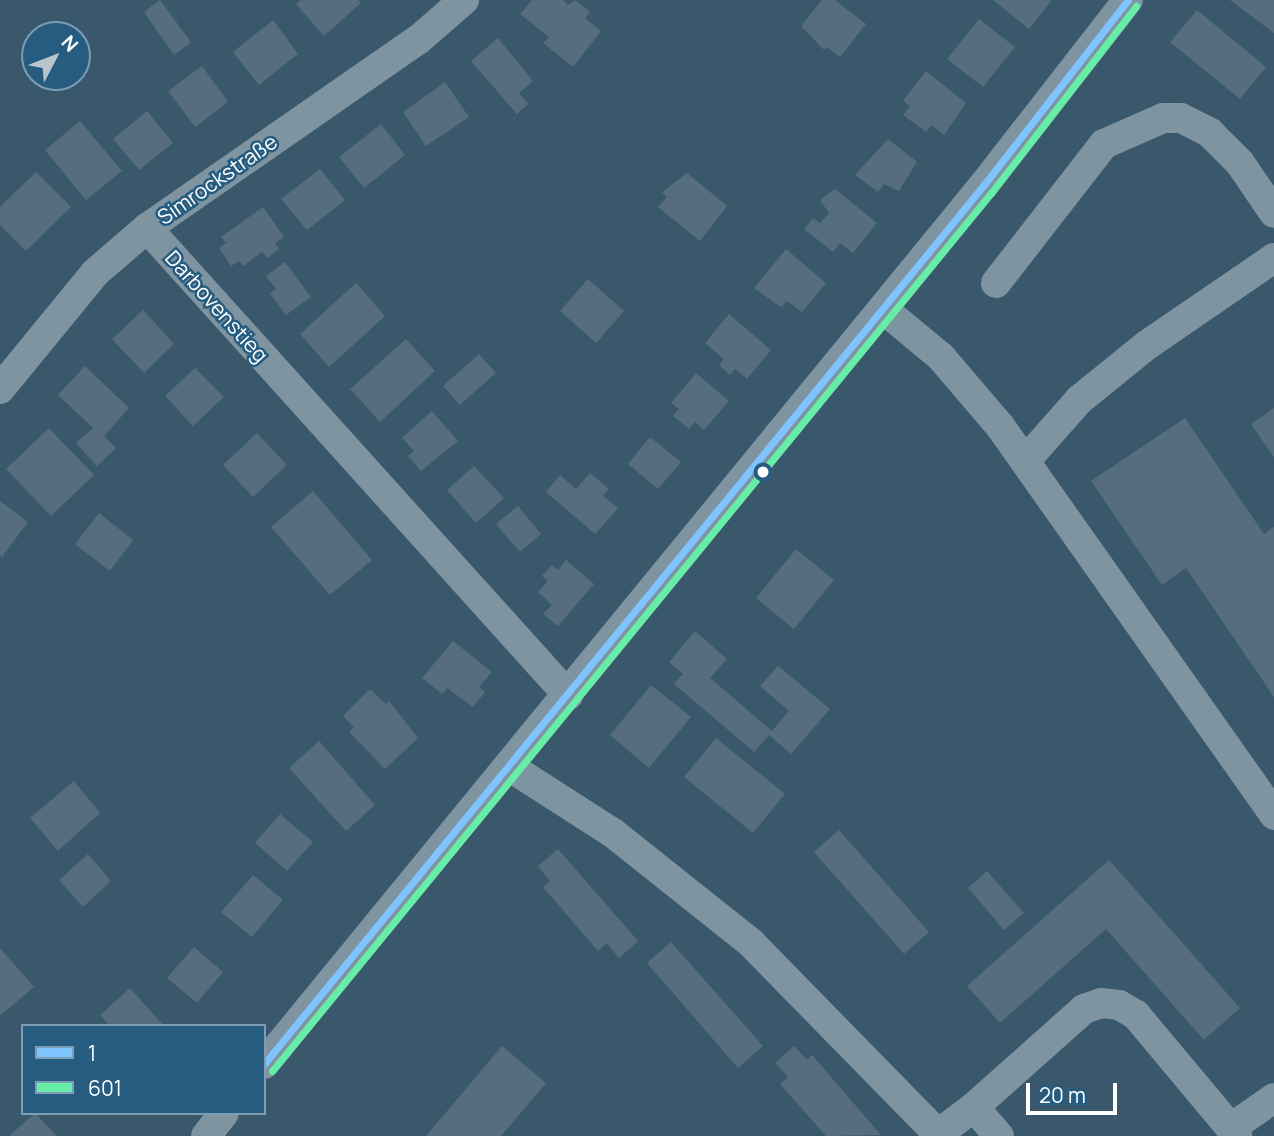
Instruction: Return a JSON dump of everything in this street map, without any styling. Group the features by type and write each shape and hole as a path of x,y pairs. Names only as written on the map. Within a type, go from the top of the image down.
{"street":[{"name":"Simrockstraße","path":"0,389 95,273 147,228 418,40 464,0"},
{"path":"266,1062 883,309 1128,0"},
{"path":"996,283 1104,144 1163,118 1181,118 1210,133 1240,163 1274,213"},
{"name":"Darbovenstieg","path":"147,228 568,695"},
{"path":"1026,460 1079,400 1147,345 1270,270"},
{"path":"883,309 941,357 1026,460 1274,814"},
{"path":"510,767 613,833 750,942 937,1135 974,1107 1084,1009 1101,1003 1119,1004 1136,1015 1234,1132 1274,1098"},
{"path":"974,1107 999,1136"},
{"path":"206,1136 222,1115"}],"building":[{"path":"160,0 191,42 174,55 144,12"},
{"path":"301,0 358,0 361,3 324,36 296,4"},
{"path":"532,0 563,0 568,5 575,0 590,12 585,18 601,31 573,67 543,43 549,37 520,14"},
{"path":"822,0 835,0 866,24 840,57 827,47 824,50 801,26"},
{"path":"993,0 1050,0 1051,1 1029,29"},
{"path":"1230,0 1274,0 1274,33"},
{"path":"1197,10 1266,67 1240,99 1170,42"},
{"path":"979,19 1015,47 983,87 947,59"},
{"path":"273,20 298,54 259,85 233,52"},
{"path":"498,38 533,81 519,93 528,104 517,114 471,61"},
{"path":"202,66 228,102 195,127 168,91"},
{"path":"926,71 966,103 944,135 932,125 926,132 903,115 910,106 903,101"},
{"path":"445,82 469,117 426,146 403,112"},
{"path":"147,111 173,143 139,170 113,139"},
{"path":"80,121 122,171 86,200 45,150"},
{"path":"381,124 405,155 364,188 339,157"},
{"path":"888,139 917,162 899,191 884,184 878,192 855,175"},
{"path":"320,169 345,200 307,230 281,199"},
{"path":"36,172 71,207 26,251 0,225 0,207"},
{"path":"687,173 727,206 700,241 658,207 667,197 662,192"},
{"path":"835,189 877,223 853,253 840,243 833,252 804,229 813,218 820,223 829,213 820,200"},
{"path":"263,207 284,237 275,243 279,249 267,258 262,252 243,266 239,261 231,266 219,248 226,243 221,237"},
{"path":"786,249 826,283 802,312 787,301 781,307 754,288"},
{"path":"285,262 311,297 286,315 270,293 276,289 266,276"},
{"path":"588,279 624,311 596,343 560,311"},
{"path":"356,283 385,316 329,367 300,334"},
{"path":"143,310 174,344 144,373 112,339"},
{"path":"729,314 771,350 747,379 735,369 730,375 719,365 724,359 705,343"},
{"path":"406,339 435,371 380,422 350,389"},
{"path":"479,354 496,373 460,405 443,386"},
{"path":"85,366 129,408 104,436 116,448 97,466 76,443 93,428 58,395"},
{"path":"195,368 224,397 193,426 165,396"},
{"path":"696,373 729,401 704,430 695,422 689,429 673,416 679,409 671,403"},
{"path":"1274,408 1274,457 1251,424"},
{"path":"432,411 458,441 421,471 408,456 414,451 402,438"},
{"path":"1185,418 1264,534 1274,527 1274,697 1186,568 1162,585 1091,481"},
{"path":"49,428 94,475 51,516 6,469"},
{"path":"257,433 287,465 253,497 223,465"},
{"path":"650,437 681,462 658,489 628,464"},
{"path":"474,466 504,498 476,523 447,490"},
{"path":"590,473 609,489 603,496 618,508 595,534 546,492 560,475 576,489"},
{"path":"313,491 372,560 330,595 271,527"},
{"path":"0,501 28,522 2,557 0,555"},
{"path":"518,506 541,534 520,552 496,524"},
{"path":"99,513 133,540 110,571 75,544"},
{"path":"796,549 834,580 794,629 756,598"},
{"path":"566,560 594,584 558,626 543,614 552,605 538,592 548,581 542,576 552,565 558,570"},
{"path":"695,631 727,659 710,678 772,731 789,711 760,686 778,666 830,709 791,754 769,735 754,752 674,684 683,674 669,662"},
{"path":"453,641 492,672 479,687 485,692 473,707 447,688 442,694 422,678"},
{"path":"651,685 691,717 649,768 610,735"},
{"path":"370,689 386,704 389,701 418,738 385,769 349,732 354,727 343,716"},
{"path":"716,738 785,794 753,833 684,777"},
{"path":"319,741 375,805 346,831 289,768"},
{"path":"74,781 100,813 58,851 30,818"},
{"path":"280,814 313,842 287,871 255,843"},
{"path":"839,830 929,932 904,954 814,852"},
{"path":"558,849 638,941 619,958 607,943 598,951 543,887 550,881 538,866"},
{"path":"88,854 111,881 83,907 59,880"},
{"path":"1109,860 1240,1008 1204,1040 1106,929 1000,1023 967,986"},
{"path":"987,871 1024,913 1004,930 968,888"},
{"path":"253,875 283,900 252,937 221,912"},
{"path":"671,942 763,1046 738,1068 647,963"},
{"path":"194,947 223,972 197,1003 167,978"},
{"path":"0,948 34,987 1,1015 0,1013"},
{"path":"130,988 162,1024 108,1024 100,1015"},
{"path":"502,1046 546,1083 501,1136 426,1136"},
{"path":"794,1046 807,1060 812,1055 881,1135 826,1136 780,1084 788,1077 775,1063"},
{"path":"33,1115 37,1115 57,1136 9,1136"}],"transit line":[{"name":"1","path":"266,1062 983,186 1128,0"},
{"name":"601","path":"272,1071 991,193 1136,6"}]}
